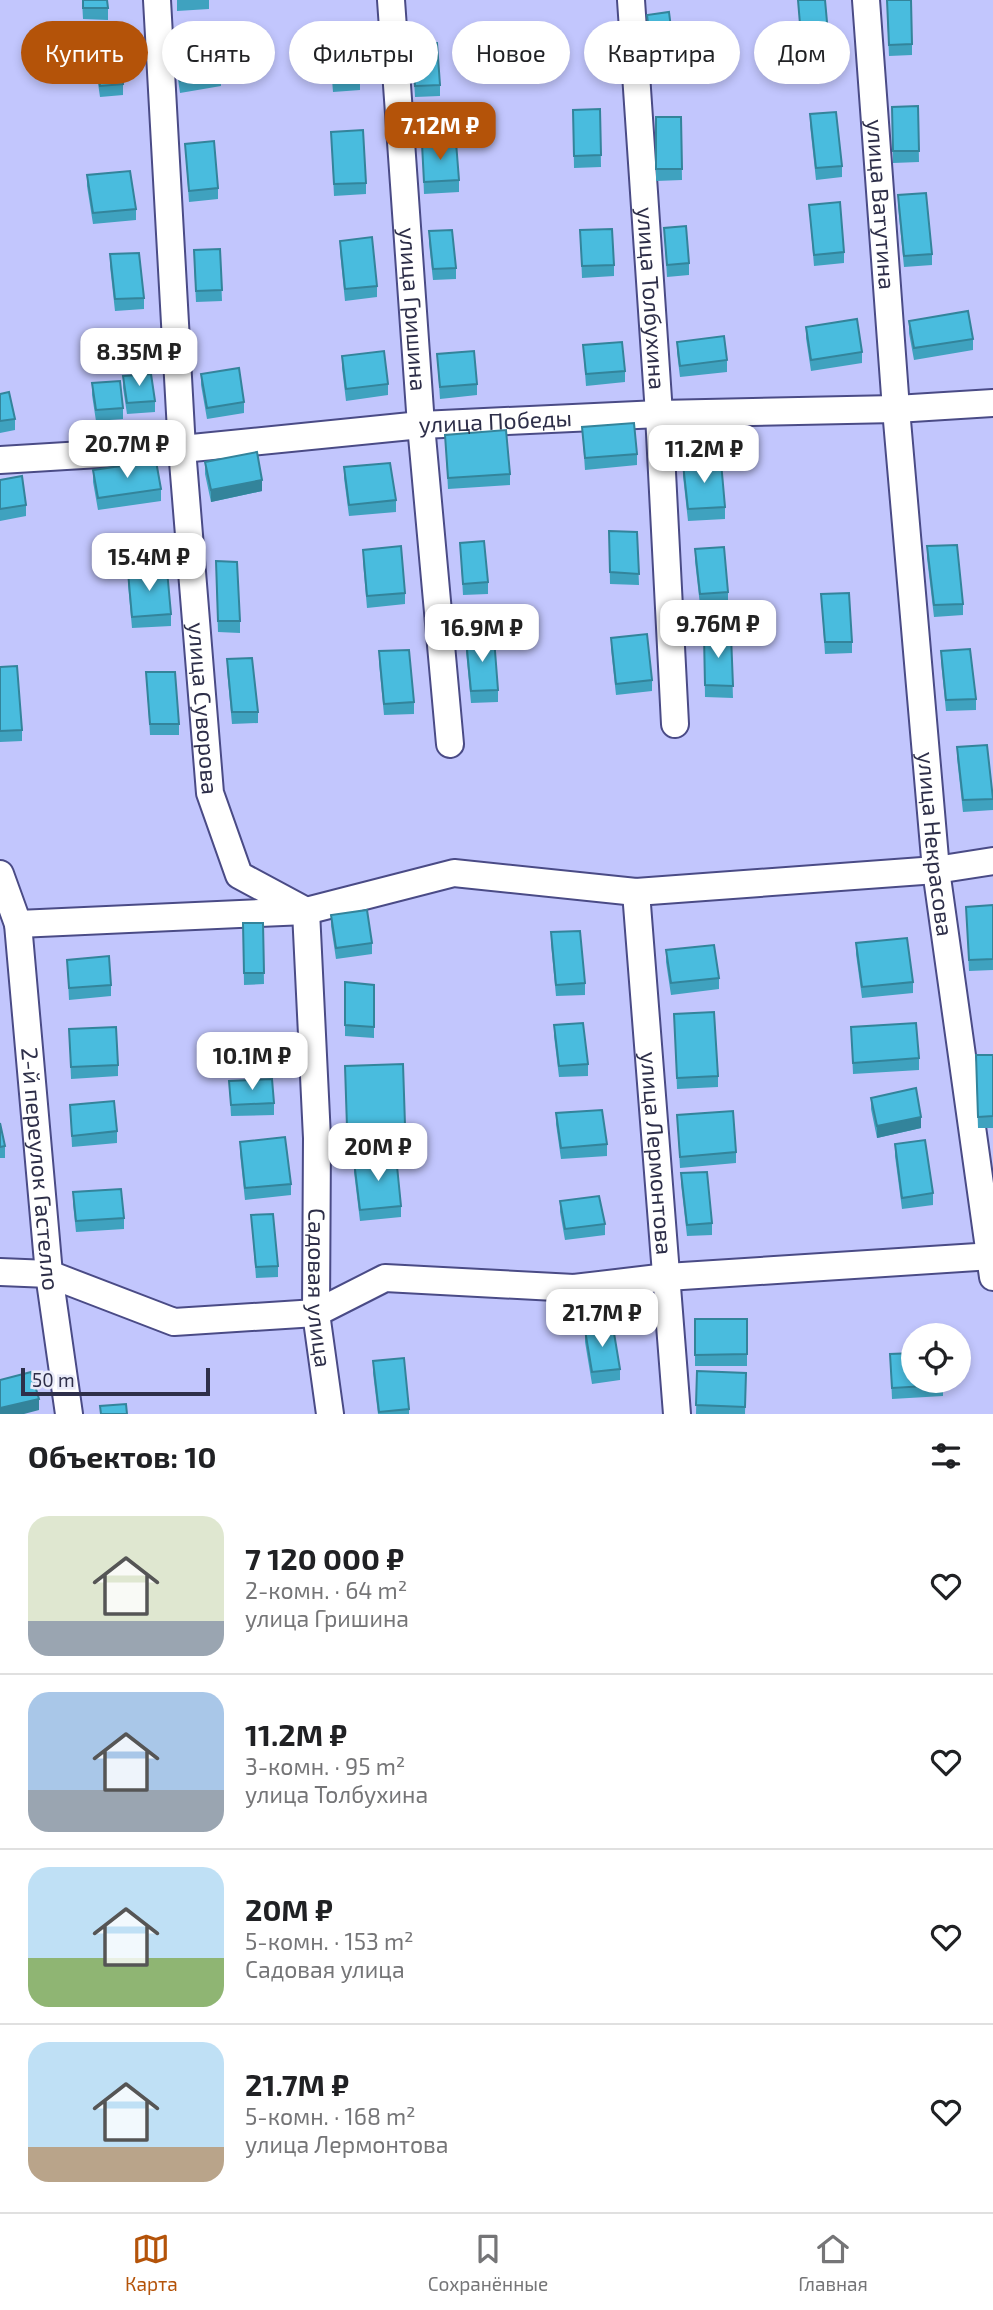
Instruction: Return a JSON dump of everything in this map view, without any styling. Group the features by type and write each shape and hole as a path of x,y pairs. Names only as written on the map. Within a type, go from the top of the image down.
{"street":[{"name":"улица Суворова","path":"156,0 182,449 210,793 239,875 306,911"},
{"name":"улица Гришина","path":"391,0 421,425 450,744"},
{"name":"улица Толбухина","path":"631,0 659,414 675,724"},
{"name":"улица Ватутина","path":"866,0 895,409"},
{"name":"улица Победы","path":"0,460 182,449 421,425 659,414 895,409 993,403"},
{"name":"улица Некрасова","path":"895,409 936,870 992,1263"},
{"path":"18,924 306,911 454,873 636,892 936,870 993,861"},
{"name":"2-й переулок Гастелло","path":"0,874 18,924 49,1274 69,1414"},
{"name":"улица Лермонтова","path":"636,892 677,1414"},
{"name":"Садовая улица","path":"306,911 317,1138 316,1312 330,1414"},
{"path":"0,1272 49,1274 174,1322 316,1312 385,1278 574,1288 667,1277 992,1263"}],"building":[{"path":"83,0 107,0 108,8 83,8"},
{"path":"798,0 825,0 827,21 800,21"},
{"path":"887,0 911,0 912,44 889,45"},
{"path":"669,12 670,21 648,21 647,15"},
{"path":"438,57 440,85 415,86 438,84"},
{"path":"918,106 919,151 893,151 892,107"},
{"path":"600,109 601,155 574,156 573,110"},
{"path":"836,112 842,166 816,168 810,114"},
{"path":"656,117 681,117 682,169 656,169"},
{"path":"363,130 366,183 334,184 331,132"},
{"path":"214,141 218,188 189,191 185,144"},
{"path":"456,142 459,180 424,182 422,144"},
{"path":"130,171 136,209 93,213 87,175"},
{"path":"926,193 932,254 904,256 898,195"},
{"path":"840,202 844,252 814,255 809,205"},
{"path":"686,226 689,263 667,265 664,228"},
{"path":"612,229 614,265 582,266 580,230"},
{"path":"452,230 456,268 433,269 429,231"},
{"path":"372,237 377,286 345,289 340,241"},
{"path":"220,249 222,290 196,291 194,250"},
{"path":"139,253 144,298 115,299 110,254"},
{"path":"968,311 973,339 914,348 909,321"},
{"path":"857,319 862,352 811,360 806,327"},
{"path":"724,336 727,360 680,366 677,342"},
{"path":"622,342 625,371 586,374 583,345"},
{"path":"384,351 388,384 346,389 342,356"},
{"path":"474,351 477,384 440,387 437,354"},
{"path":"239,368 244,402 207,408 201,374"},
{"path":"151,374 155,401 127,403 123,376"},
{"path":"120,381 123,408 96,410 92,383"},
{"path":"9,392 15,419 0,421 0,394"},
{"path":"634,423 637,454 585,458 582,427"},
{"path":"506,430 510,474 448,478 445,435"},
{"path":"257,452 262,480 211,490 205,462"},
{"path":"156,461 161,489 98,498 93,470"},
{"path":"721,462 725,507 688,509 683,464"},
{"path":"390,463 396,500 349,505 344,467"},
{"path":"22,476 26,505 0,509 0,480"},
{"path":"609,531 637,532 639,574 610,572"},
{"path":"484,541 488,582 463,584 460,543"},
{"path":"957,545 963,604 934,605 927,546"},
{"path":"401,546 405,593 367,596 363,550"},
{"path":"724,547 728,592 700,594 695,549"},
{"path":"216,561 237,562 240,621 218,621"},
{"path":"167,570 171,614 132,617 128,572"},
{"path":"849,593 852,642 825,642 821,594"},
{"path":"647,634 652,680 616,684 611,638"},
{"path":"704,635 731,635 733,686 705,685"},
{"path":"494,638 498,690 471,691 466,639"},
{"path":"970,649 976,699 946,700 941,651"},
{"path":"409,650 414,702 384,704 379,651"},
{"path":"252,658 258,712 232,712 227,659"},
{"path":"17,666 22,730 0,731 0,667"},
{"path":"146,672 175,672 179,724 150,724"},
{"path":"987,745 993,799 963,800 957,747"},
{"path":"993,905 993,959 969,960 966,907"},
{"path":"367,910 372,943 336,948 331,915"},
{"path":"243,923 263,923 264,973 244,973"},
{"path":"580,931 585,983 556,985 551,932"},
{"path":"907,938 913,982 862,987 856,943"},
{"path":"714,945 719,978 671,983 666,950"},
{"path":"109,956 111,985 69,988 67,960"},
{"path":"345,982 374,985 374,1027 345,1025"},
{"path":"714,1012 718,1076 677,1078 674,1014"},
{"path":"583,1023 588,1064 559,1066 554,1025"},
{"path":"916,1023 919,1058 853,1063 851,1027"},
{"path":"116,1027 118,1065 71,1067 69,1029"},
{"path":"976,1055 993,1055 993,1116 978,1117"},
{"path":"403,1064 405,1125 347,1127 345,1066"},
{"path":"272,1079 274,1103 231,1105 229,1081"},
{"path":"916,1088 921,1117 877,1126 871,1098"},
{"path":"114,1101 117,1131 72,1136 70,1105"},
{"path":"602,1110 607,1144 561,1148 556,1113"},
{"path":"733,1111 736,1152 680,1157 677,1115"},
{"path":"0,1123 5,1146 0,1147"},
{"path":"285,1137 291,1184 245,1188 240,1142"},
{"path":"925,1140 933,1193 902,1198 895,1144"},
{"path":"396,1156 401,1206 360,1210 354,1161"},
{"path":"707,1172 712,1223 687,1225 681,1173"},
{"path":"121,1189 124,1218 76,1221 73,1192"},
{"path":"599,1196 605,1224 565,1229 560,1201"},
{"path":"273,1214 278,1266 256,1267 251,1215"},
{"path":"695,1319 747,1319 747,1354 695,1355"},
{"path":"613,1327 620,1369 592,1372 585,1330"},
{"path":"890,1354 901,1354 901,1387 892,1388"},
{"path":"404,1358 409,1409 379,1412 373,1361"},
{"path":"697,1371 746,1373 745,1407 696,1405"},
{"path":"31,1372 39,1399 0,1408 0,1380"},
{"path":"126,1404 127,1414 101,1414 100,1406"}]}
